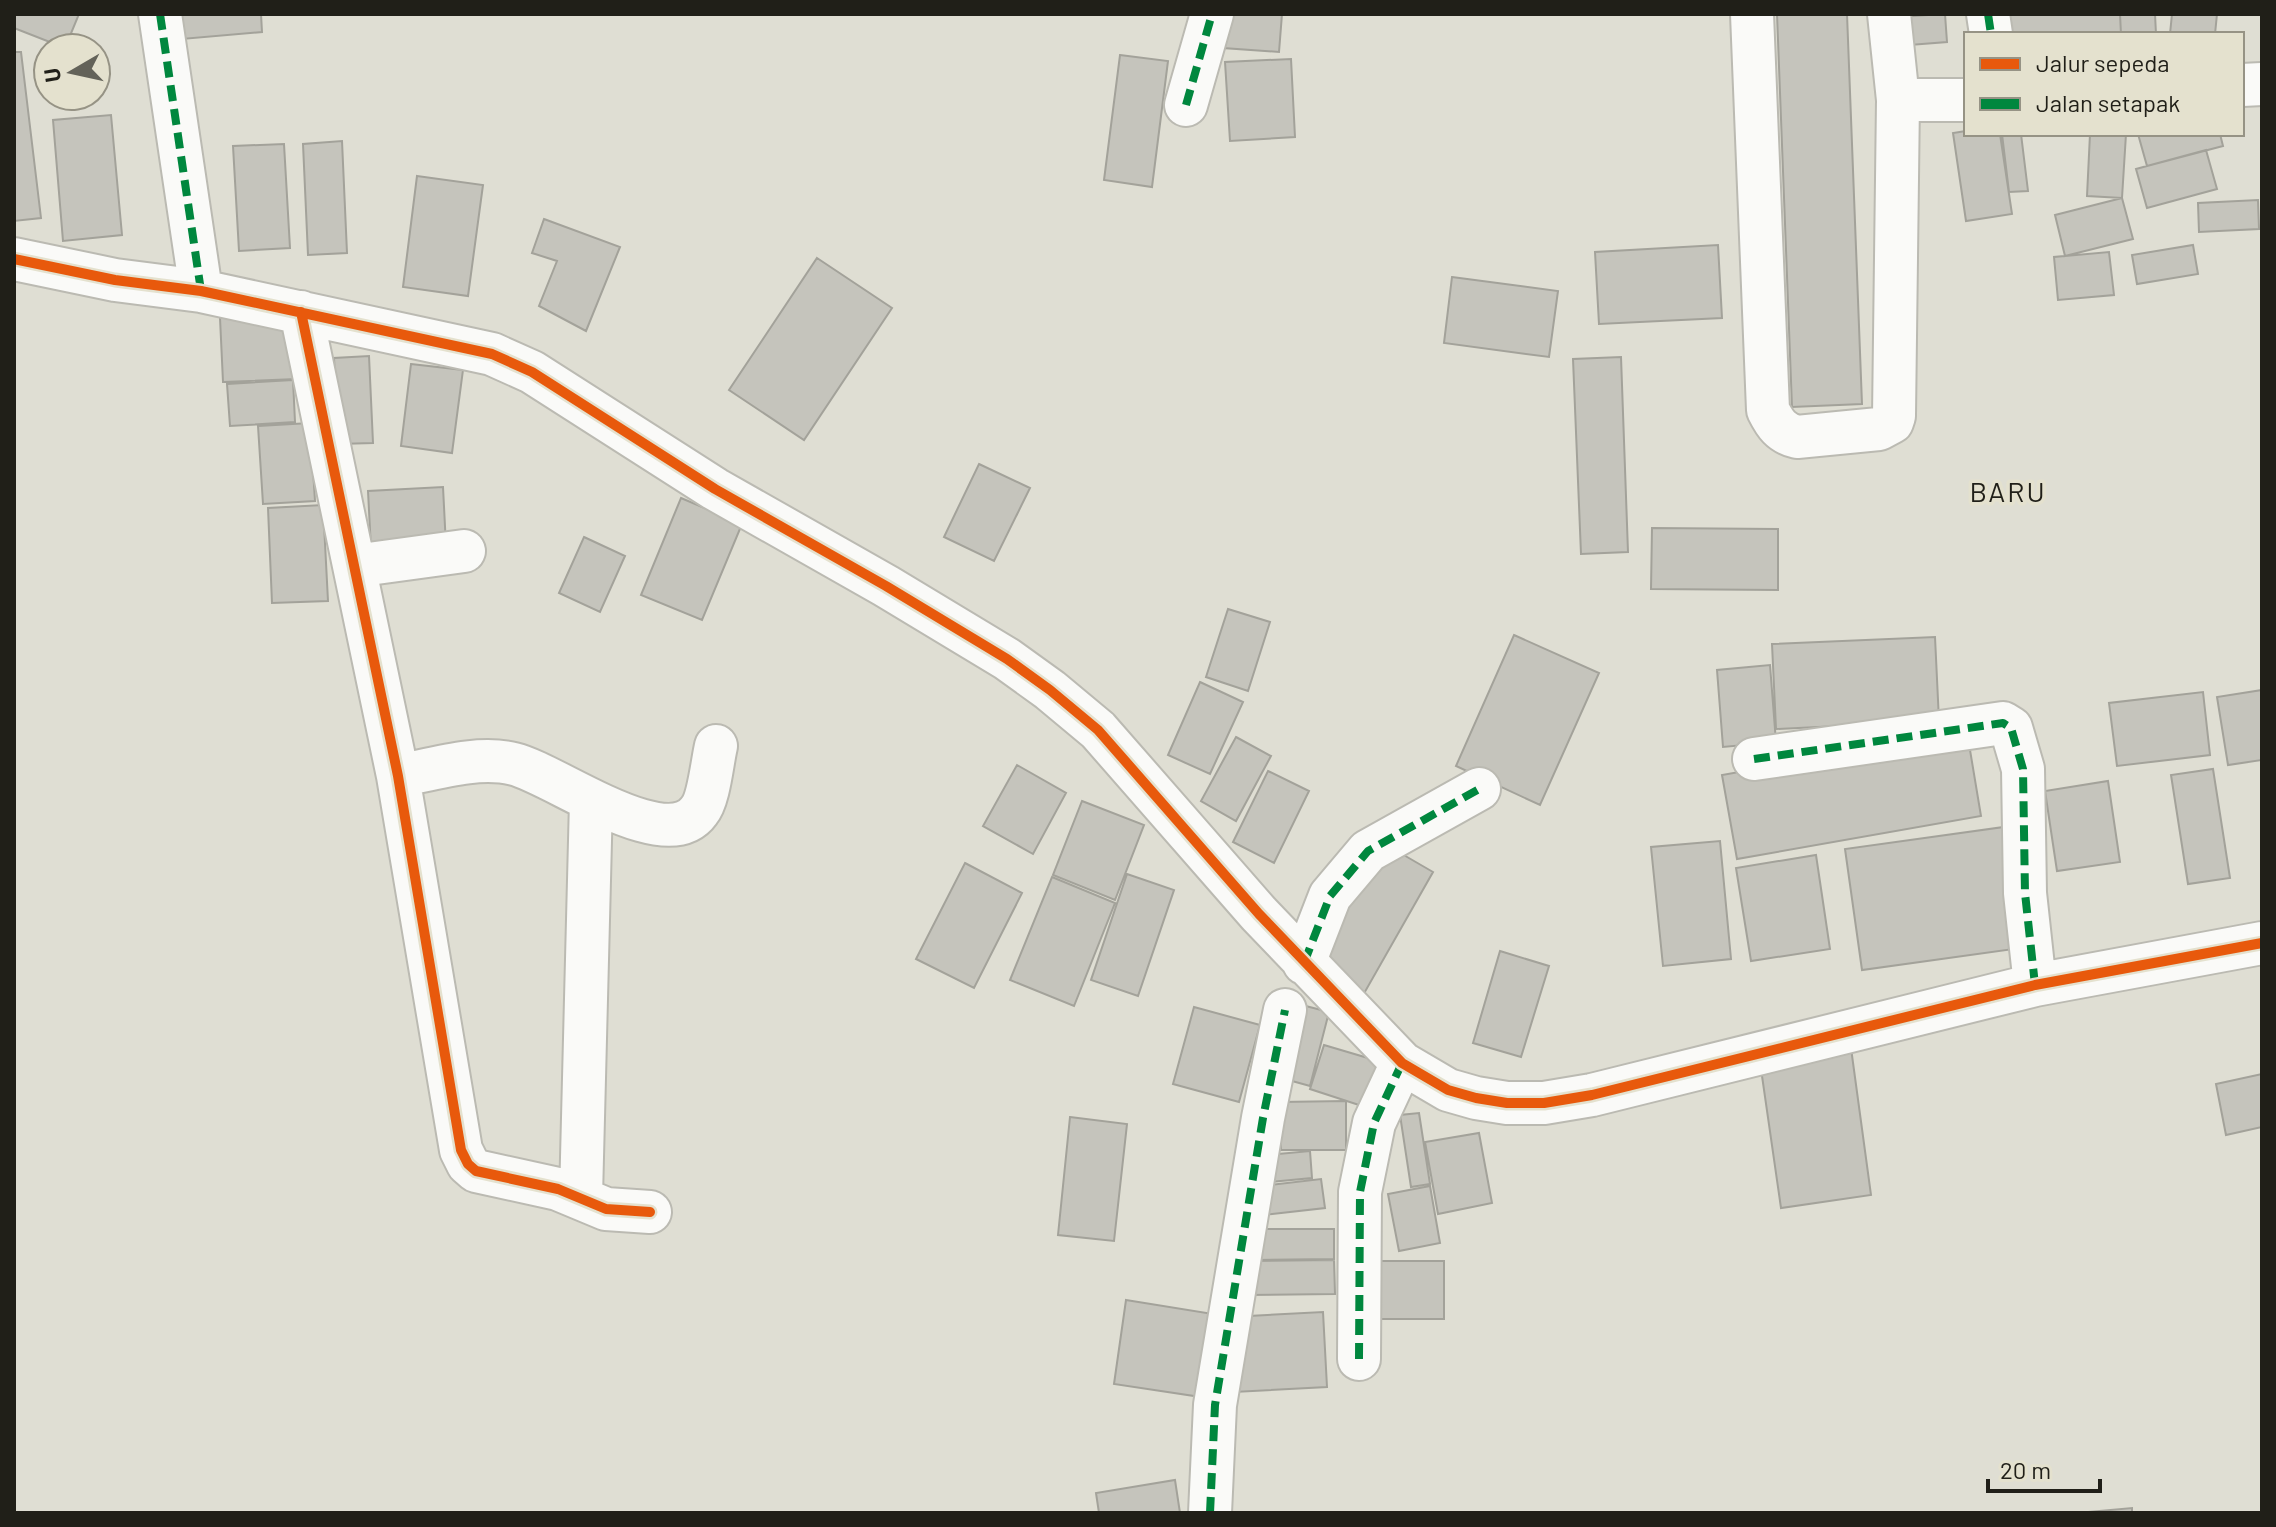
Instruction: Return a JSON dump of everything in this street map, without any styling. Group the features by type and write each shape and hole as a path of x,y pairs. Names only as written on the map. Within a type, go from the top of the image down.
{"street":[{"path":"160,14 201,291"},
{"path":"1186,105 1212,14"},
{"path":"1752,14 1768,410 1775,424 1786,434 1797,437 1879,429 1892,422 1898,100 1889,14"},
{"path":"1898,100 1964,100"},
{"path":"14,259 115,280 201,291 301,312 492,354 532,372 715,489 886,586 1007,659 1050,690 1098,730 1304,963 1402,1063 1448,1090 1507,1103 1544,1103 1592,1095 2035,985 2262,943"},
{"path":"301,312 398,776 461,1150 468,1164 476,1171 558,1189 606,1209 650,1212"},
{"path":"354,566 464,551"},
{"path":"1754,759 2003,723 2011,728 2023,769 2025,893 2035,985"},
{"path":"398,776 454,766 504,762 531,770 591,801 671,827 689,822 702,809 716,746"},
{"path":"1304,963 1330,896 1368,851 1479,789"},
{"path":"581,1197 586,1112 591,801"},
{"path":"1210,1513 1215,1405 1263,1118 1285,1010"},
{"path":"1359,1359 1360,1192 1374,1123 1402,1063"}],"building":[{"path":"14,14 79,14 72,32 32,32 32,35 14,28"},
{"path":"180,14 261,14 262,32 182,39"},
{"path":"1225,14 1282,14 1279,52 1223,48"},
{"path":"1777,14 1847,14 1862,404 1792,407"},
{"path":"1945,14 1947,42 1897,46 1895,17"},
{"path":"2008,14 2120,14 2121,32 2009,32"},
{"path":"2120,14 2155,14 2156,32 2121,32"},
{"path":"2172,14 2217,14 2215,32 2170,32"},
{"path":"14,52 21,52 41,218 14,221"},
{"path":"1120,55 1168,61 1152,187 1104,180"},
{"path":"1291,59 1295,137 1230,141 1225,62"},
{"path":"111,115 122,235 63,241 53,120"},
{"path":"1953,133 2000,136 2012,214 1966,221"},
{"path":"2002,136 2021,136 2028,191 2009,192"},
{"path":"2090,136 2126,136 2122,198 2087,196"},
{"path":"2139,136 2220,136 2223,146 2147,166"},
{"path":"342,141 347,253 308,255 303,144"},
{"path":"284,144 290,248 239,251 233,146"},
{"path":"2206,150 2217,189 2147,208 2136,169"},
{"path":"417,176 483,185 468,296 403,287"},
{"path":"2122,198 2133,239 2065,256 2055,215"},
{"path":"2258,200 2259,229 2199,232 2198,203"},
{"path":"544,219 620,247 586,331 539,306 557,261 532,253"},
{"path":"1718,245 1722,318 1599,324 1595,252"},
{"path":"2193,245 2198,274 2137,284 2132,255"},
{"path":"2109,252 2114,295 2058,300 2054,257"},
{"path":"817,258 892,308 804,440 729,390"},
{"path":"1452,277 1558,291 1549,357 1444,343"},
{"path":"294,314 297,379 223,382 220,318"},
{"path":"369,356 373,443 338,444 334,358"},
{"path":"1621,357 1628,552 1581,554 1573,359"},
{"path":"411,364 463,370 452,453 401,446"},
{"path":"293,380 295,422 230,426 227,384"},
{"path":"310,423 315,501 263,504 258,426"},
{"path":"979,464 1030,488 994,561 944,537"},
{"path":"443,487 446,546 371,549 368,491"},
{"path":"681,498 742,524 702,620 641,595"},
{"path":"323,505 328,601 272,603 268,508"},
{"path":"1652,528 1778,529 1778,590 1651,589"},
{"path":"584,537 625,556 600,612 559,593"},
{"path":"1228,609 1270,622 1248,691 1206,677"},
{"path":"1514,635 1599,673 1540,805 1456,766"},
{"path":"1935,637 1939,721 1776,729 1772,644"},
{"path":"1770,665 1776,742 1723,747 1717,670"},
{"path":"1200,682 1243,702 1210,774 1168,755"},
{"path":"2262,690 2262,760 2228,765 2217,697"},
{"path":"2203,692 2210,755 2117,766 2109,703"},
{"path":"1967,732 1981,816 1737,859 1722,775"},
{"path":"1236,737 1271,756 1236,821 1201,801"},
{"path":"1017,765 1066,793 1033,854 983,826"},
{"path":"2213,769 2230,878 2188,884 2171,775"},
{"path":"1268,771 1309,791 1274,863 1233,842"},
{"path":"2108,781 2120,862 2057,871 2045,791"},
{"path":"1082,801 1144,825 1115,900 1053,875"},
{"path":"2004,827 2021,948 1862,970 1845,849"},
{"path":"1720,841 1731,959 1663,966 1651,847"},
{"path":"1383,843 1433,872 1362,997 1312,968"},
{"path":"1816,855 1830,949 1751,961 1736,868"},
{"path":"965,863 1022,893 974,988 916,959"},
{"path":"1127,874 1174,890 1138,996 1091,980"},
{"path":"1052,877 1115,903 1074,1006 1010,980"},
{"path":"1500,951 1549,966 1521,1057 1473,1043"},
{"path":"1294,1003 1329,1012 1310,1086 1274,1076"},
{"path":"1194,1007 1260,1025 1239,1102 1173,1084"},
{"path":"1324,1045 1378,1061 1365,1107 1310,1089"},
{"path":"1851,1048 1871,1195 1781,1208 1760,1062"},
{"path":"2262,1074 2262,1127 2226,1135 2216,1084"},
{"path":"1346,1101 1346,1150 1281,1150 1280,1102"},
{"path":"1419,1113 1430,1184 1411,1187 1400,1115"},
{"path":"1070,1117 1127,1124 1114,1241 1058,1235"},
{"path":"1479,1133 1492,1203 1438,1214 1425,1142"},
{"path":"1310,1151 1312,1178 1259,1183 1257,1156"},
{"path":"1321,1179 1325,1208 1255,1216 1252,1187"},
{"path":"1430,1186 1440,1243 1399,1251 1388,1194"},
{"path":"1257,1229 1334,1229 1334,1259 1257,1260"},
{"path":"1334,1260 1335,1294 1245,1295 1245,1261"},
{"path":"1379,1261 1444,1261 1444,1319 1379,1319"},
{"path":"1126,1300 1213,1314 1201,1397 1114,1384"},
{"path":"1323,1312 1327,1387 1234,1392 1230,1317"},
{"path":"1175,1480 1180,1513 1099,1513 1096,1493"},
{"path":"2132,1508 2132,1513 2077,1513"}],"marked path":[{"path":"160,14 201,291"},
{"path":"1186,105 1212,14"},
{"path":"1988,14 1991,32"},
{"path":"1754,759 2003,723 2011,728 2023,769 2025,893 2035,985"},
{"path":"1304,963 1330,896 1368,851 1479,789"},
{"path":"1210,1513 1215,1405 1263,1118 1285,1010"},
{"path":"1359,1359 1360,1192 1374,1123 1402,1063"}],"cycle path":[{"path":"14,259 115,280 201,291 492,354 532,372 715,489 886,586 1007,659 1050,690 1098,730 1259,914 1402,1063 1448,1090 1507,1103 1544,1103 1592,1095 2035,985 2262,943"},
{"path":"301,312 398,776 461,1150 468,1164 476,1171 558,1189 606,1209 650,1212"}],"district":[{"name":"BARU","path":"2008,491"}]}
